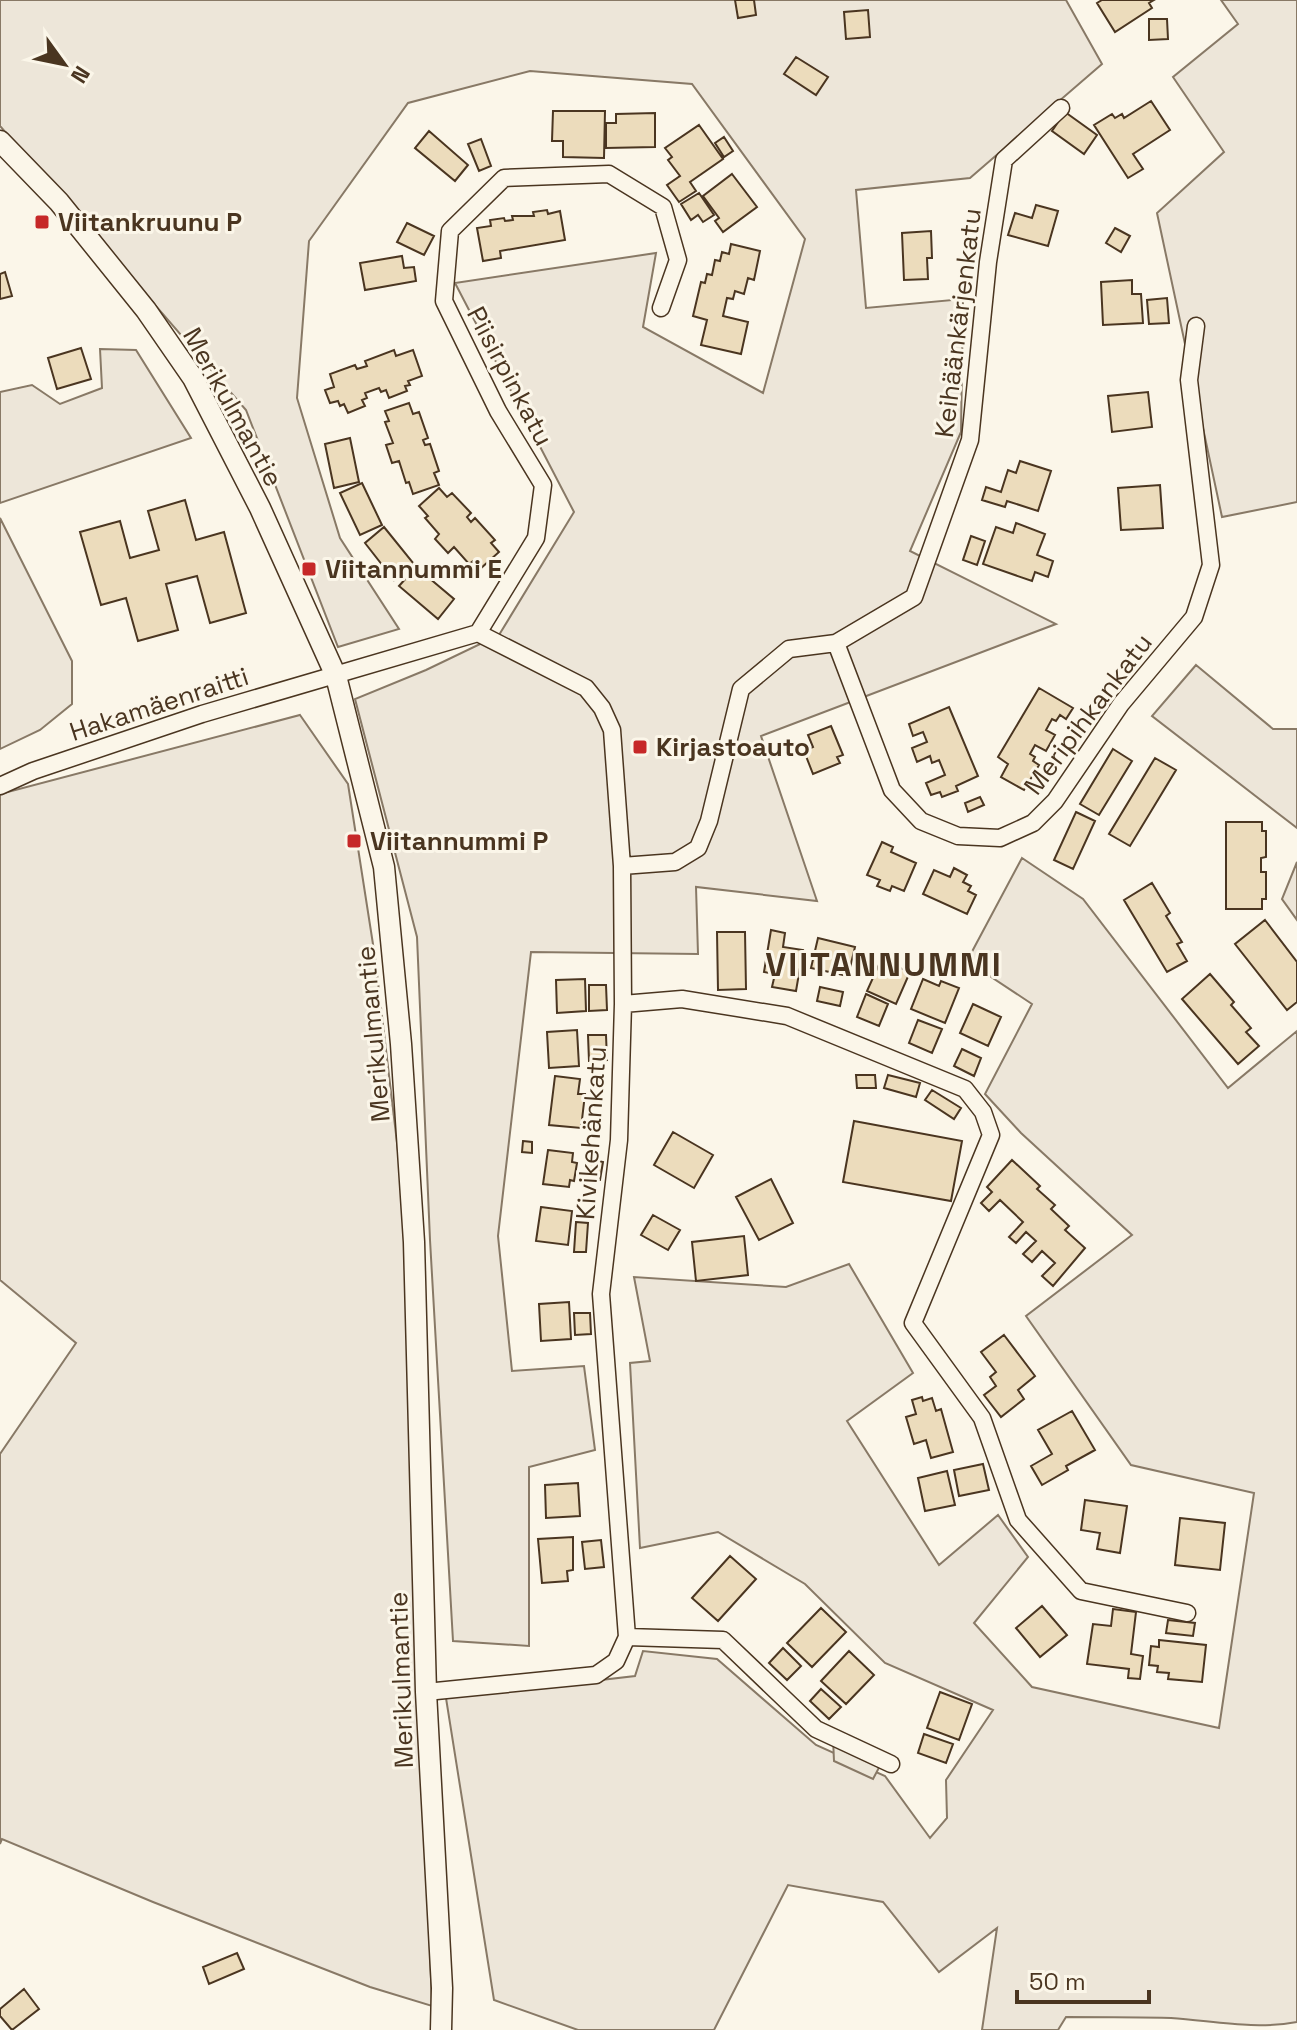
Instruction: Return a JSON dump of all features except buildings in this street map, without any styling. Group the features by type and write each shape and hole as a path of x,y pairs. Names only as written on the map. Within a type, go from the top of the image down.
{"street":[{"name":"Keihäänkärjenkatu","path":"622,866 675,862 698,848 709,821 741,689 789,649 836,643 914,597 970,440 988,262 1004,160 1061,108"},
{"name":"Merikulmantie","path":"0,141 59,202 146,310 193,378 260,508 336,676 384,867 401,1044 414,1242 426,1692 442,1988 441,2030"},
{"name":"Piisirpinkatu","path":"478,633 536,538 543,485 498,411 444,301 450,231 504,178 609,174 663,207 678,260 661,308"},
{"name":"Meripihkankatu","path":"836,643 892,790 921,821 958,836 1000,838 1033,823 1055,801 1121,704 1194,617 1211,565 1189,380 1196,326"},
{"path":"336,676 478,633"},
{"name":"Kivikehänkatu","path":"478,633 586,688 602,708 612,730 622,866 623,1004 619,1140 601,1294 627,1637"},
{"name":"Hakamäenraitti","path":"0,786 33,771 202,714 336,676"},
{"path":"623,1004 682,999 787,1016 965,1089 983,1112 991,1135 913,1323 982,1418 1018,1520 1081,1591 1187,1613"},
{"path":"426,1692 596,1675 616,1661 627,1637 723,1640 816,1729 891,1764"}],"shaded area":[{"path":"0,0 1066,0 1102,64 970,178 856,190 866,308 963,299 961,432 910,551 1056,624 761,736 817,901 696,887 698,954 531,952 498,1236 512,1371 584,1366 595,1450 529,1467 529,1646 453,1641 430,1240 417,937 355,699 499,635 574,512 455,283 656,253 643,327 763,393 805,239 692,84 530,71 408,103 309,241 297,398 340,538 399,629 338,647 246,410 0,126"},
{"path":"1221,0 1297,0 1297,502 1222,517 1157,213 1224,152 1173,77 1238,24"},
{"path":"100,349 136,350 191,438 0,503 0,392 32,385 60,404 102,388"},
{"path":"0,518 72,661 72,704 40,730 0,749"},
{"path":"1196,665 1273,729 1297,729 1297,828 1152,716"},
{"path":"300,715 348,784 375,957 402,1185 432,2006 370,1987 2,1839 0,1844 0,1454 76,1343 0,1280 0,794"},
{"path":"1022,858 1083,899 1228,1088 1297,1031 1297,2022 1249,2025 1171,2018 1066,2017 1058,2030 982,2030 997,1928 939,1972 883,1902 788,1885 714,2030 578,2030 494,2000 446,1698 635,1676 643,1651 717,1659 816,1745 885,1776 930,1838 947,1818 946,1780 993,1710 885,1663 805,1584 718,1532 640,1548 630,1363 650,1361 634,1277 786,1287 849,1264 913,1373 847,1421 939,1565 998,1515 1028,1557 974,1623 1032,1687 1219,1728 1254,1493 1131,1465 1026,1316 1132,1235 1021,1133 985,1094 1032,1004 967,961"},
{"path":"1297,862 1297,920 1282,899"},
{"path":"833,1738 883,1760 873,1779 834,1761"}],"place":[{"name":"Viitankruunu P","path":"42,222"},
{"name":"Viitannummi E","path":"309,569"},
{"name":"Kirjastoauto","path":"640,747"},
{"name":"Viitannummi P","path":"354,841"}],"district":[{"name":"VIITANNUMMI","path":"884,964"}]}
